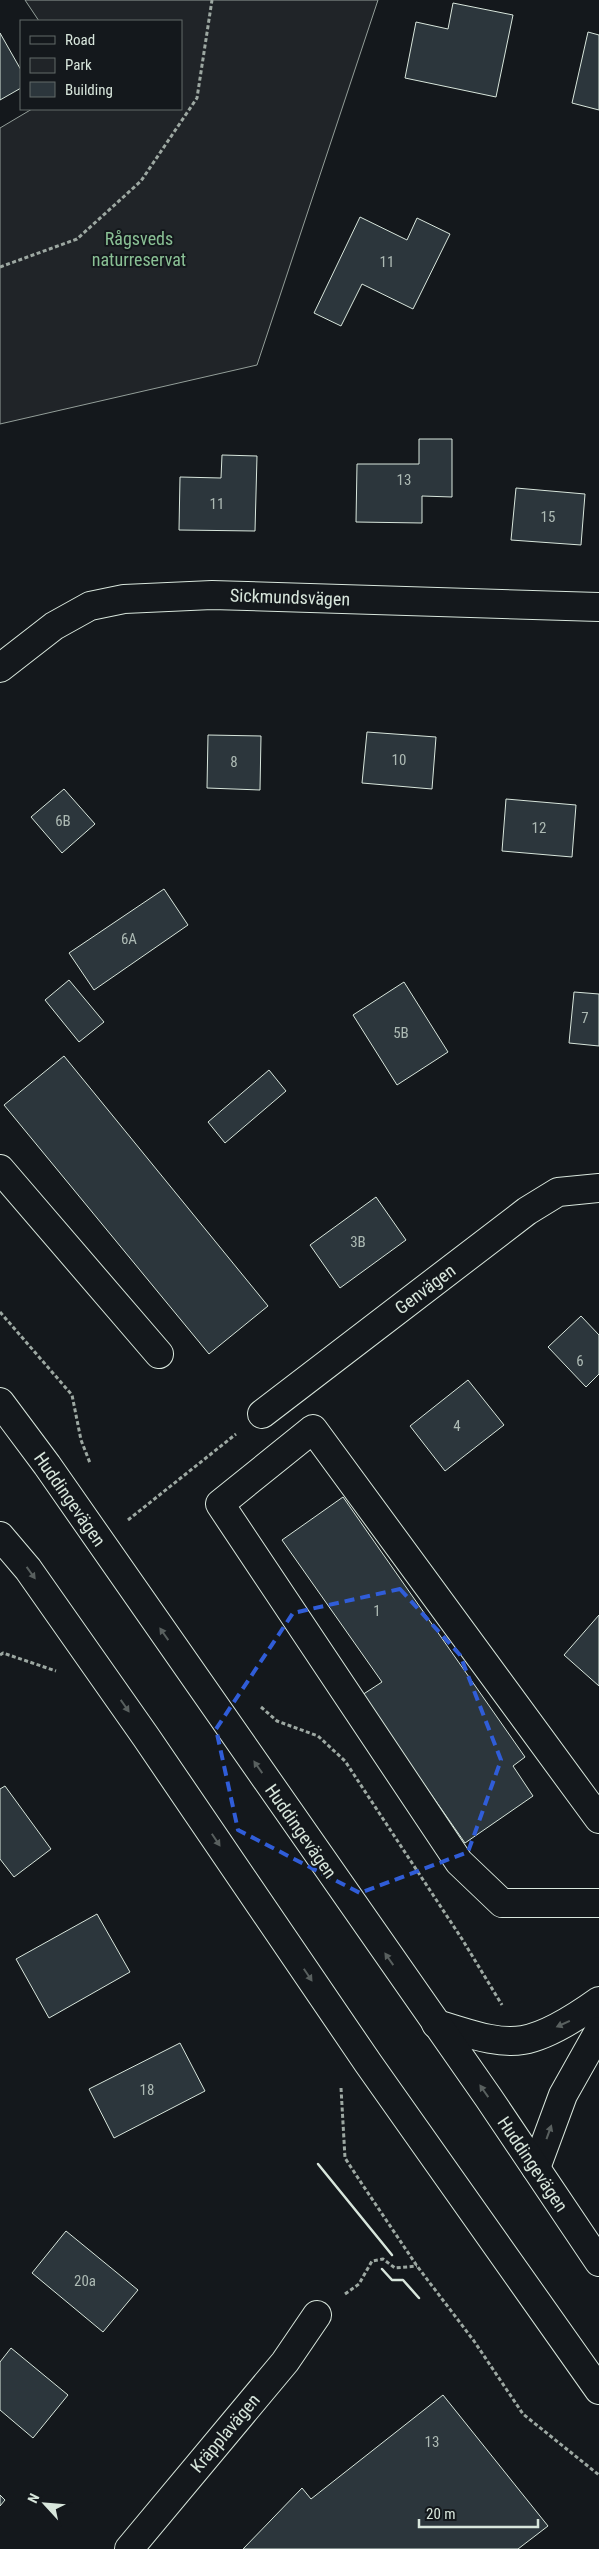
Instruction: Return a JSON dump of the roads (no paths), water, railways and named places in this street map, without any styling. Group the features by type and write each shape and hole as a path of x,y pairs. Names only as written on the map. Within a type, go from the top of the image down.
{"main road":[{"name":"Sickmundsvägen","path":"0,668 54,626 90,606 124,599 212,595 599,606"},
{"path":"0,1169 159,1354"},
{"name":"Genvägen","path":"262,1414 528,1211 558,1192 599,1188"},
{"name":"Huddingevägen","path":"0,1402 47,1465 536,2168 599,2262"},
{"path":"599,1819 313,1429 220,1504 460,1862 502,1903 599,1903"},
{"path":"0,1536 28,1569 146,1737 368,2063 599,2390"},
{"path":"436,2024 493,2039 524,2040 568,2023 599,2002"},
{"path":"536,2168 563,2095 599,2031"},
{"name":"Kräpplavägen","path":"130,2549 284,2362 317,2315"}],"park label":[{"name":"Rågsveds naturreservat","path":"139,248"}]}
